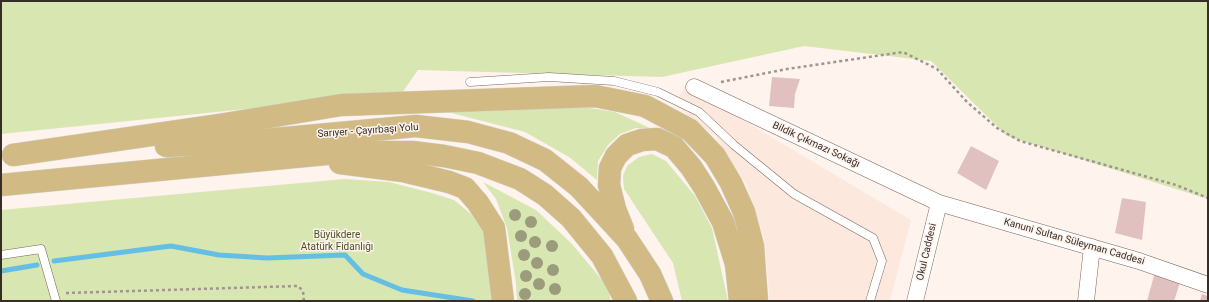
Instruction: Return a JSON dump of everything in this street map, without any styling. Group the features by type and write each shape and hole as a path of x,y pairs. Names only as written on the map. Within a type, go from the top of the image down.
{"main road":[{"path":"7,155 220,125 341,105 595,96 645,106 690,130 715,156 731,183 744,212 752,246 757,301"},
{"name":"Sarıyer - Çayırbaşı Yolu","path":"7,155 264,140 416,126 468,132 509,143 545,160 579,187 627,239 650,274 662,301"},
{"path":"627,239 615,209 610,191 610,168 616,156 627,146 642,140 656,139 674,148 691,168 723,222 736,264 740,301"},
{"name":"Sarıyer - Çayırbaşı Yolu","path":"1,185 347,152 412,152 444,156 478,163 520,179 545,195 572,218 602,256 626,301"},
{"path":"291,157 403,171 449,182 465,188 478,203 494,228 503,301"}],"street":[{"name":"Bildik Çıkmazı Sokağı","path":"694,87 938,203"},
{"name":"Kanuni Sultan Süleyman Caddesi","path":"938,203 1140,261 1208,285"},
{"name":"Okul Caddesi","path":"915,301 938,203"},
{"path":"1086,301 1092,247"}],"lane":[{"path":"470,82 549,77 614,81 658,92 699,112 734,144 794,194 873,238 882,261 870,301"},
{"path":"1,255 41,249 55,297"}],"path":[{"path":"694,87 787,69 903,52 937,69 967,102 997,128 1020,141 1176,185 1208,198"},
{"path":"55,297 298,286 303,291 304,301"}],"shaded area":[{"path":"685,86 911,220 890,301 770,301 764,238 746,184 715,136 675,105"}],"green space":[{"path":"1,1 1208,1 1208,199 1007,136 931,61 804,46 662,77 418,70 402,93 1,134"},
{"path":"584,107 615,112 652,129 636,128 620,134 608,145 598,161 597,180 569,157 525,132 444,111"},
{"path":"652,154 666,161 695,196 712,228 728,301 682,301 673,263 624,189 623,176 627,166 639,157"},
{"name":"Büyükdere Atatürk Fidanlığı","path":"345,179 389,182 454,200 471,214 483,232 489,254 495,301 1,301 1,210"},
{"path":"483,182 536,210 572,244 607,286 611,301 517,301 516,283 507,228 496,199"}],"building":[{"path":"772,77 800,79 795,94 794,108 769,106"},
{"path":"971,146 999,161 986,190 957,173"},
{"path":"1122,198 1146,202 1142,240 1115,233"},
{"path":"1155,272 1181,279 1174,301 1147,301"},
{"path":"1202,294 1208,296 1208,301 1200,301"}],"waterway":[{"path":"54,261 171,246 219,255 267,258 345,255 363,274 402,290 473,301"},
{"path":"1,271 37,265"}]}
